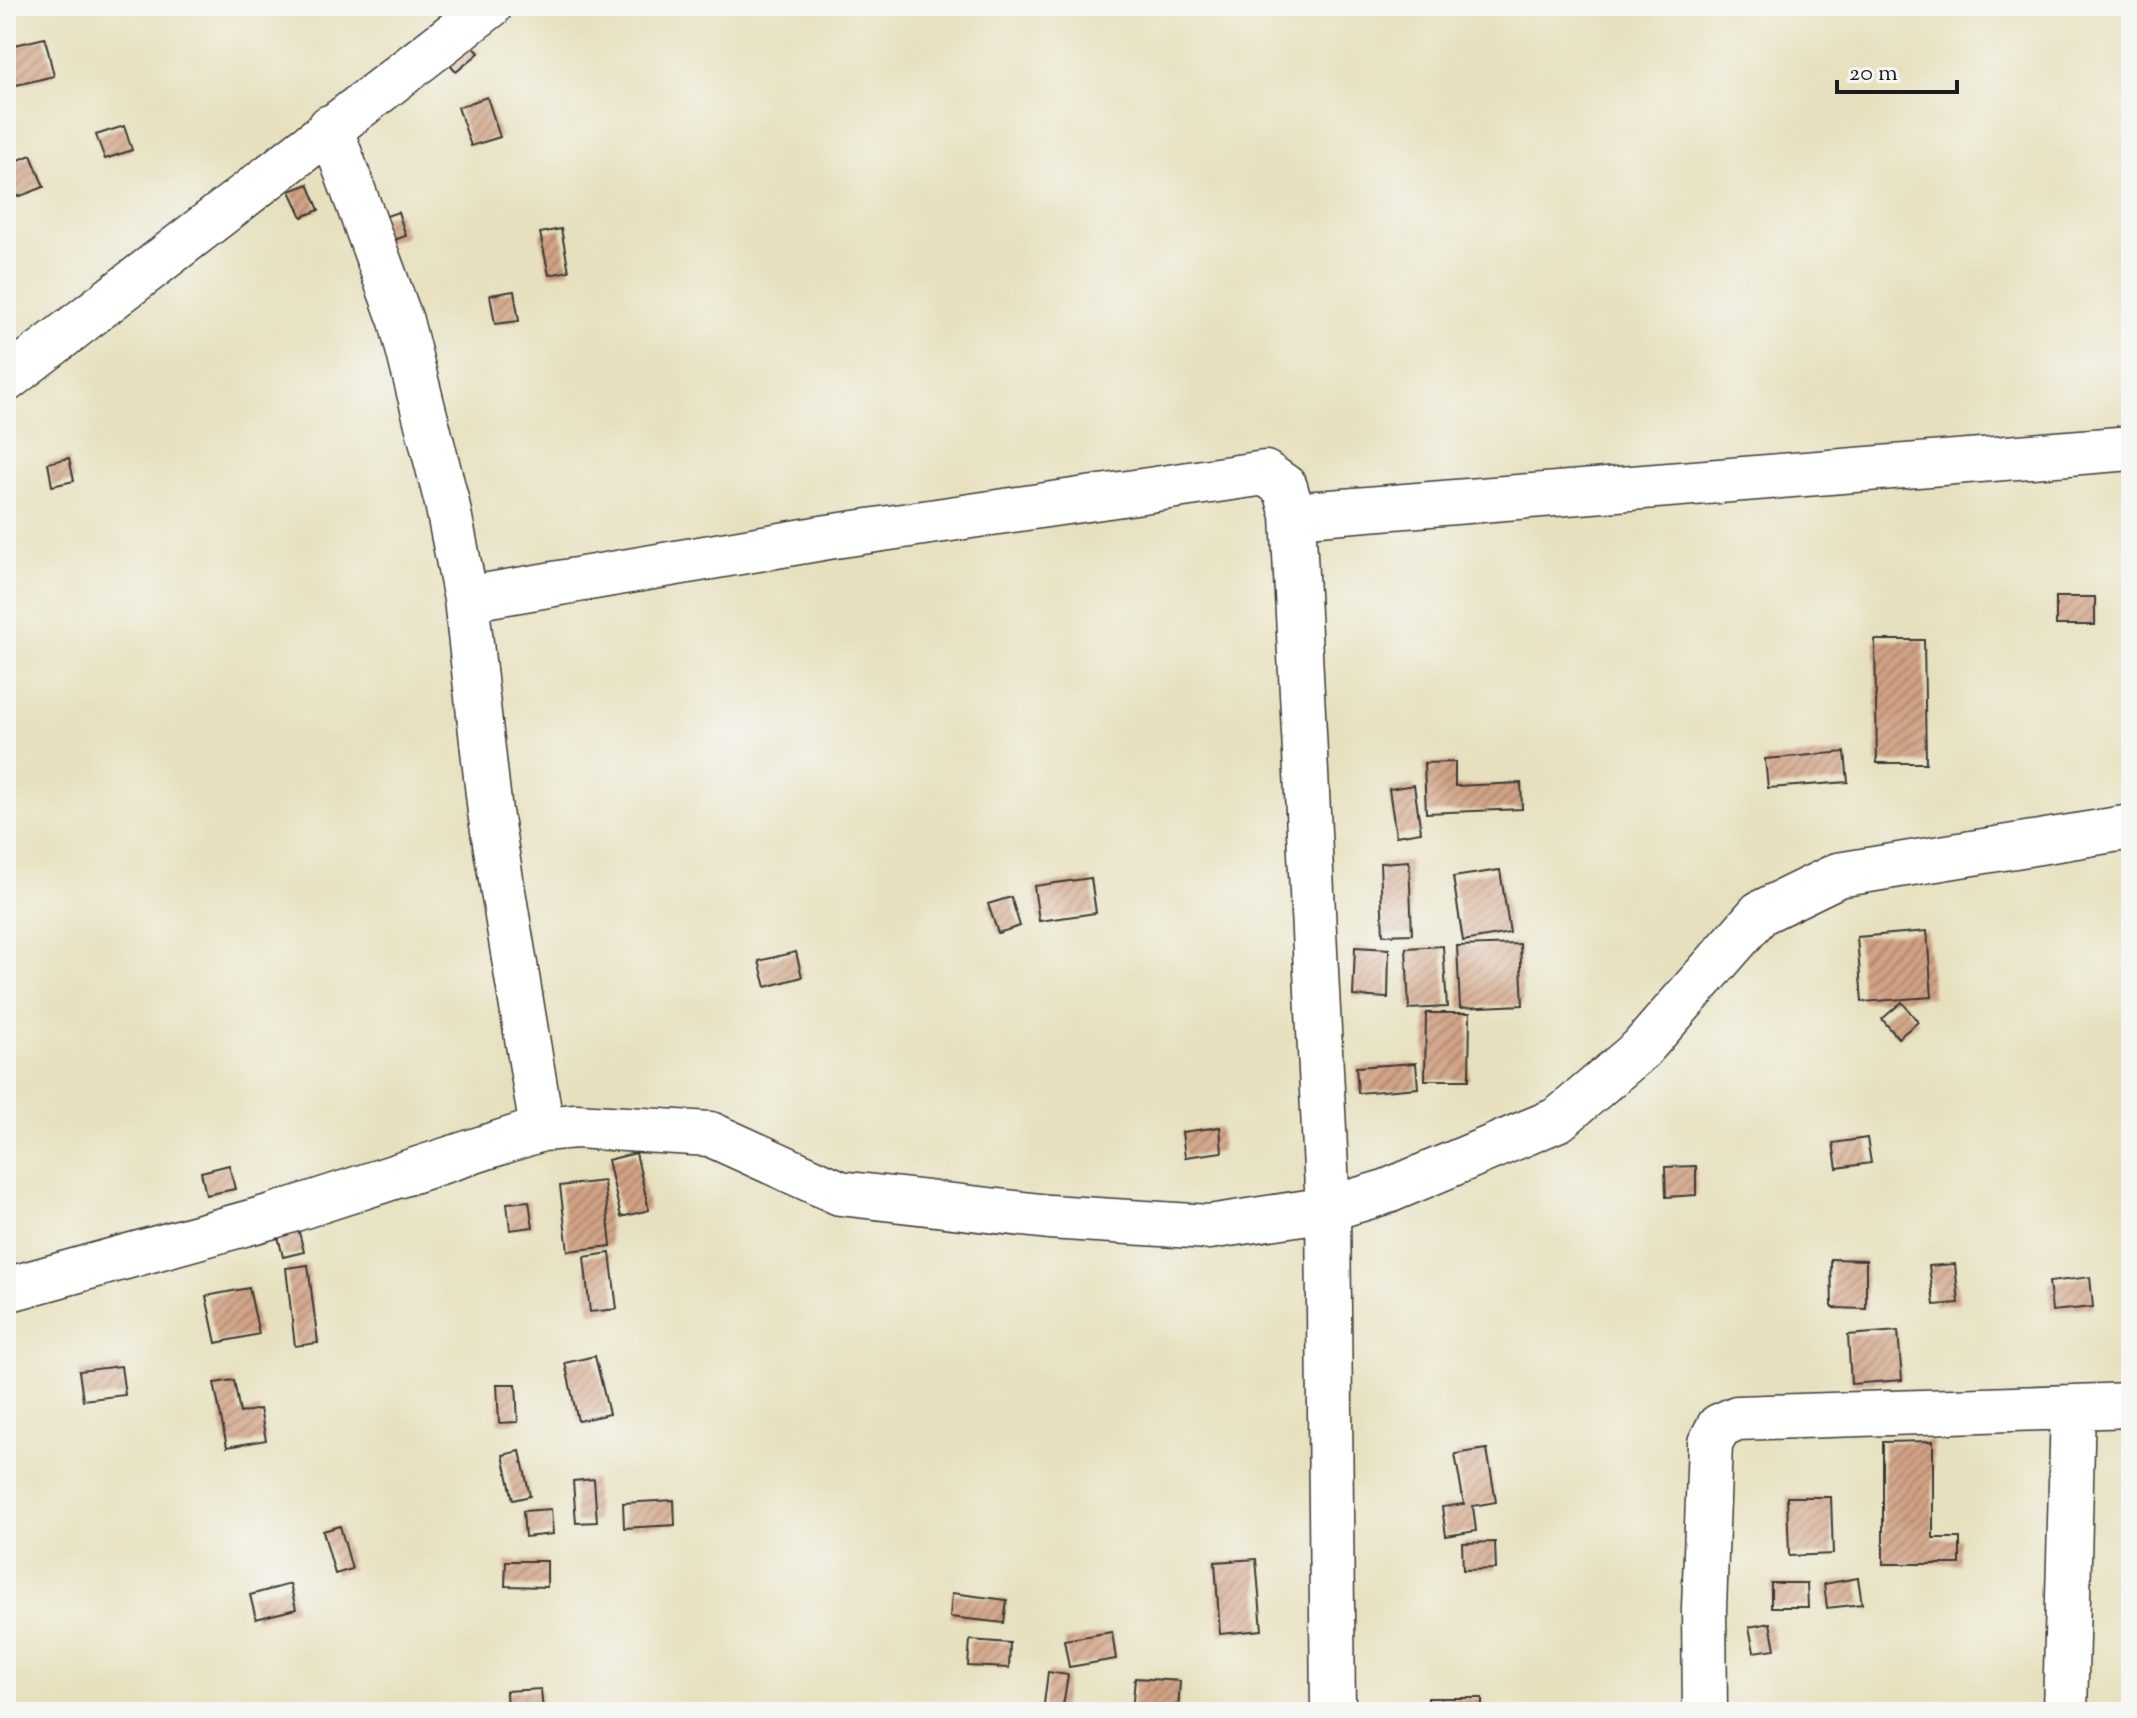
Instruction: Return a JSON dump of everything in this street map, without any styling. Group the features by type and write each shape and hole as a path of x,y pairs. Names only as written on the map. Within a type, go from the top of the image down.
{"street":[{"path":"6,380 490,6"},
{"path":"330,127 401,321 466,599 490,812 542,1129"},
{"path":"1293,515 2131,448"},
{"path":"466,599 828,537 1265,473 1285,487 1293,515 1328,1209 1333,1712"},
{"path":"6,1290 273,1216 542,1129 576,1126 710,1134 840,1193 1049,1217 1209,1227 1328,1209 1388,1191 1559,1119 1641,1049 1760,913 1838,875 2131,827"},
{"path":"1705,1712 1704,1609 1710,1443 1719,1426 1737,1418 2131,1405"},
{"path":"2065,1712 2073,1407"}],"building":[{"path":"460,32 479,53 456,72 438,52"},
{"path":"45,38 54,76 8,87 6,47"},
{"path":"487,97 500,137 471,146 458,107"},
{"path":"124,126 132,150 105,159 96,135"},
{"path":"31,155 44,187 18,197 6,165"},
{"path":"308,184 319,210 302,217 290,191"},
{"path":"398,212 406,236 383,244 375,220"},
{"path":"561,229 569,271 549,275 540,233"},
{"path":"514,291 519,321 495,324 490,295"},
{"path":"69,458 74,481 52,486 48,463"},
{"path":"2056,597 2095,597 2095,625 2056,625"},
{"path":"1875,640 1924,640 1926,763 1877,763"},
{"path":"1845,752 1848,782 1768,788 1765,759"},
{"path":"1455,762 1455,786 1521,783 1522,809 1426,813 1424,763"},
{"path":"1414,785 1421,832 1396,836 1389,789"},
{"path":"1409,861 1412,934 1383,935 1380,863"},
{"path":"1500,870 1510,933 1463,941 1453,877"},
{"path":"1091,878 1096,913 1039,921 1034,886"},
{"path":"1011,897 1020,926 998,933 988,904"},
{"path":"1927,931 1932,997 1862,1002 1857,937"},
{"path":"1520,944 1523,1005 1460,1008 1457,946"},
{"path":"1443,946 1447,1007 1409,1009 1406,948"},
{"path":"1355,947 1389,949 1388,998 1353,996"},
{"path":"796,952 802,977 766,987 759,961"},
{"path":"1902,1002 1918,1022 1898,1038 1882,1019"},
{"path":"1426,1013 1470,1013 1469,1080 1425,1080"},
{"path":"1416,1063 1418,1088 1358,1093 1356,1067"},
{"path":"1220,1127 1222,1152 1185,1157 1182,1132"},
{"path":"1867,1138 1871,1163 1837,1168 1833,1143"},
{"path":"636,1153 649,1210 621,1217 608,1160"},
{"path":"229,1165 235,1189 206,1195 201,1172"},
{"path":"1696,1166 1696,1195 1666,1197 1665,1167"},
{"path":"604,1181 611,1246 568,1251 560,1186"},
{"path":"529,1201 533,1227 510,1230 507,1203"},
{"path":"297,1224 304,1252 283,1257 276,1228"},
{"path":"610,1253 617,1309 590,1312 584,1257"},
{"path":"1831,1259 1866,1260 1866,1309 1832,1308"},
{"path":"1955,1264 1959,1303 1934,1305 1929,1266"},
{"path":"308,1265 318,1343 295,1346 286,1268"},
{"path":"2090,1277 2093,1307 2052,1311 2049,1282"},
{"path":"249,1288 259,1334 216,1343 206,1296"},
{"path":"1898,1331 1902,1380 1851,1384 1848,1335"},
{"path":"595,1356 609,1414 578,1421 565,1363"},
{"path":"121,1366 125,1395 83,1400 79,1371"},
{"path":"234,1380 240,1413 260,1409 266,1440 227,1447 214,1383"},
{"path":"497,1384 516,1384 518,1422 499,1423"},
{"path":"1933,1441 1933,1538 1960,1538 1960,1564 1883,1564 1883,1442"},
{"path":"1487,1449 1496,1502 1473,1506 1476,1531 1446,1536 1442,1507 1464,1504 1455,1454"},
{"path":"520,1451 530,1496 513,1500 503,1455"},
{"path":"594,1479 597,1522 576,1523 573,1481"},
{"path":"1787,1497 1831,1497 1833,1554 1789,1556"},
{"path":"674,1500 675,1525 624,1528 623,1503"},
{"path":"551,1509 553,1534 525,1537 523,1511"},
{"path":"340,1526 352,1569 335,1574 323,1531"},
{"path":"1495,1542 1496,1569 1463,1570 1462,1543"},
{"path":"1256,1559 1262,1630 1220,1634 1215,1562"},
{"path":"506,1561 547,1561 547,1587 505,1586"},
{"path":"1858,1578 1862,1604 1827,1608 1824,1584"},
{"path":"1771,1583 1807,1583 1808,1607 1771,1607"},
{"path":"290,1584 296,1609 256,1619 250,1595"},
{"path":"952,1593 1007,1600 1004,1623 950,1617"},
{"path":"1770,1623 1775,1649 1754,1652 1749,1627"},
{"path":"1112,1632 1116,1659 1069,1667 1064,1640"},
{"path":"970,1640 1010,1643 1009,1668 968,1666"},
{"path":"1048,1672 1068,1675 1062,1712 1043,1712"},
{"path":"1135,1678 1180,1681 1178,1712 1132,1712"},
{"path":"541,1689 543,1712 507,1712 506,1691"},
{"path":"1428,1698 1482,1698 1482,1712 1429,1712"}]}
